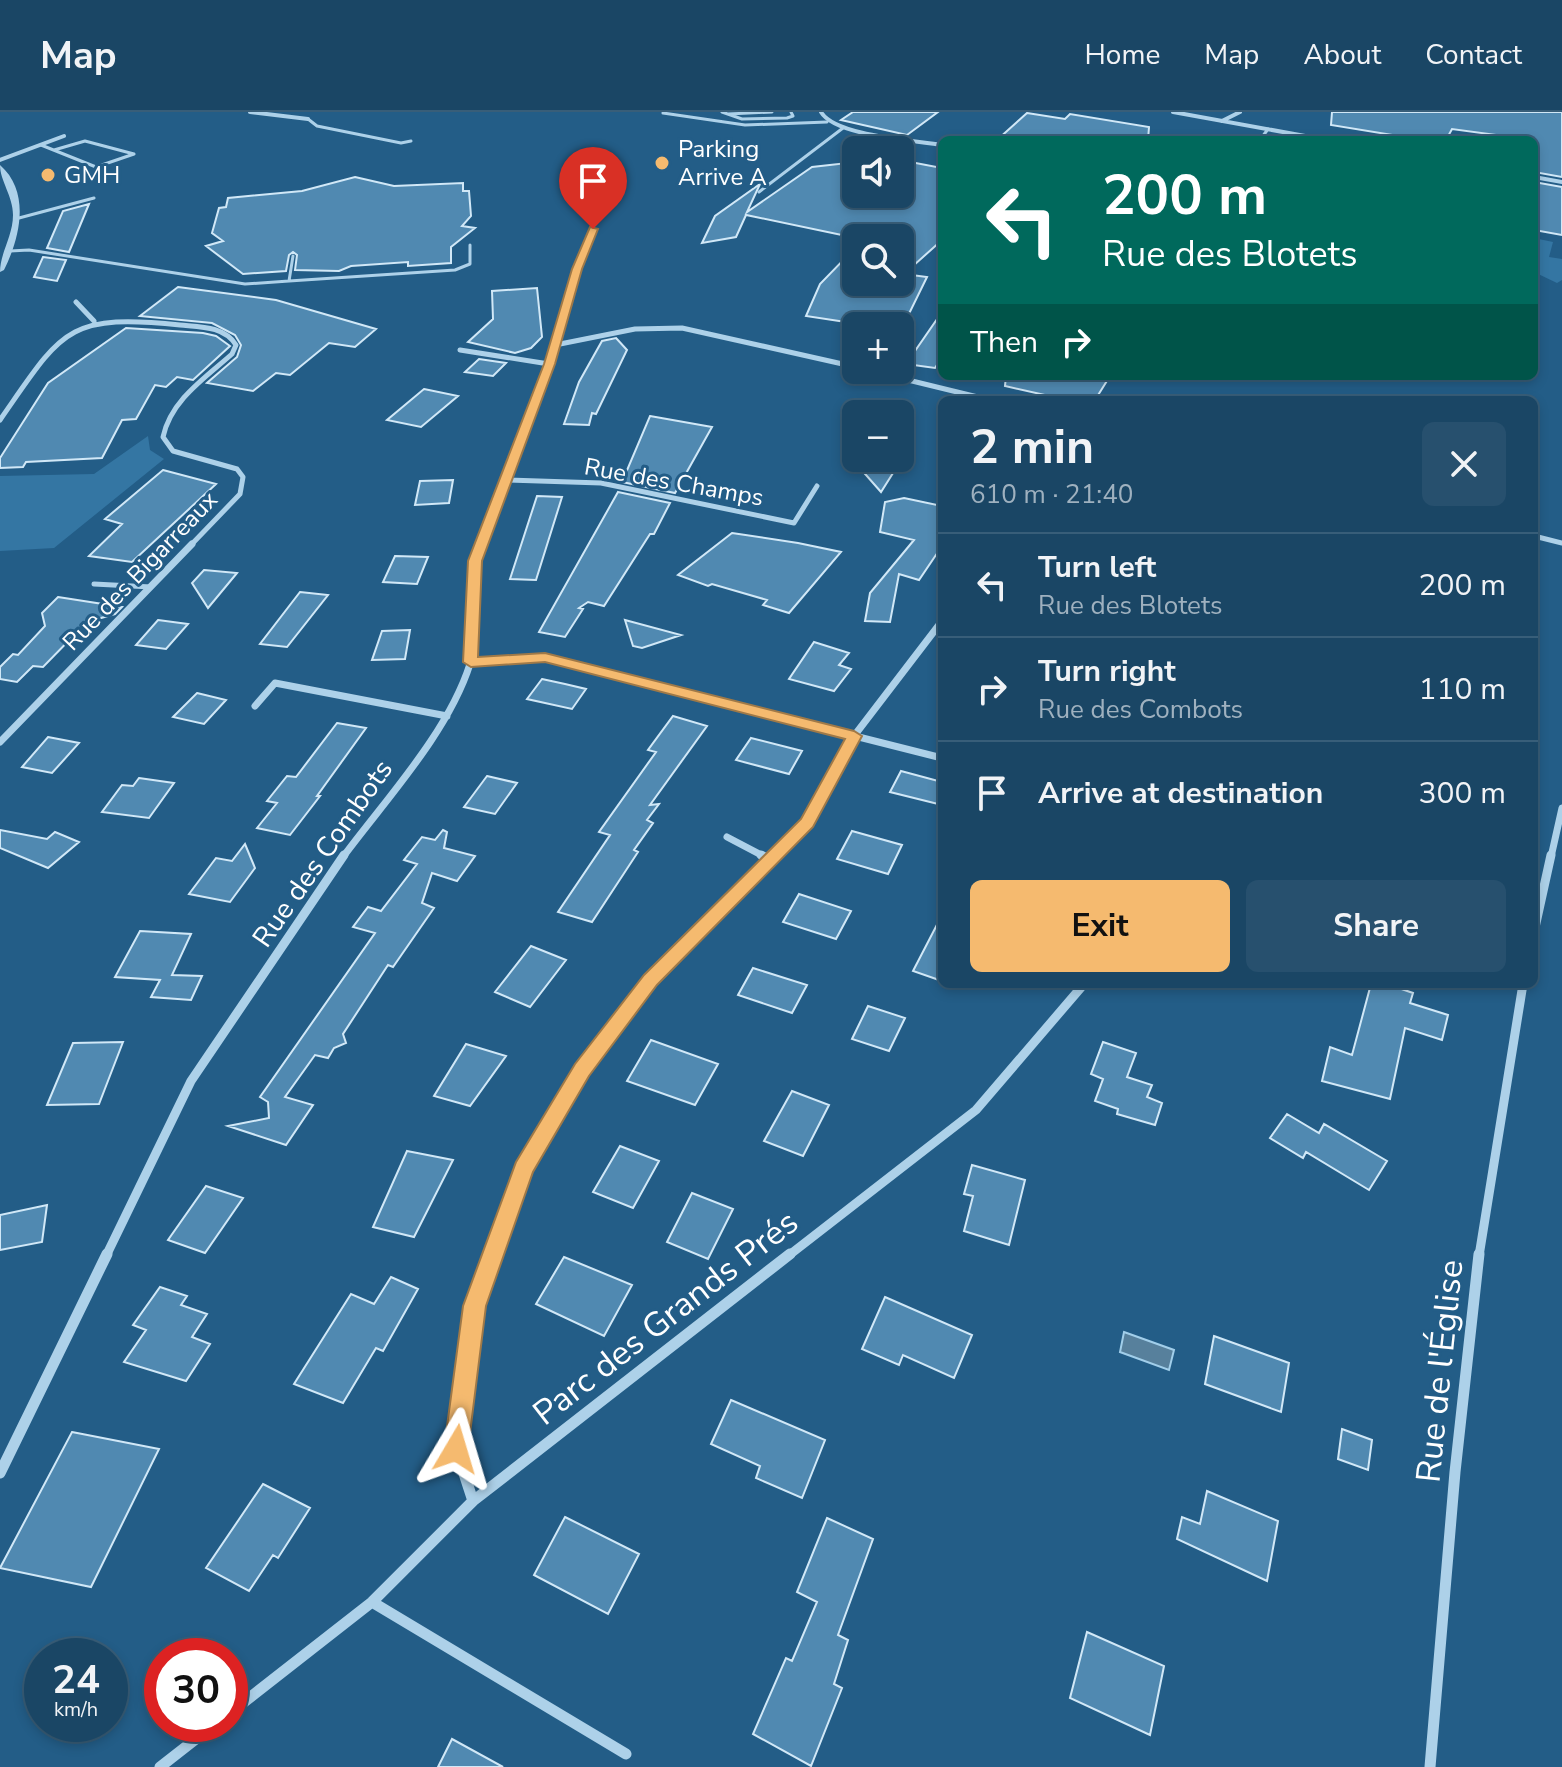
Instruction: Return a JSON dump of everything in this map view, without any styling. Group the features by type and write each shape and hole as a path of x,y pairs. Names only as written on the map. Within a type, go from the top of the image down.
{"street":[{"path":"250,112 308,119"},
{"path":"821,112 827,122 843,128 938,144"},
{"path":"1173,112 1306,136"},
{"path":"1222,121 1240,112"},
{"path":"0,160 64,136"},
{"path":"0,270 10,251 19,218 2,171"},
{"path":"1538,178 1562,182"},
{"name":"Rue des Combots","path":"0,1473 191,1081 324,883 447,716 471,662 475,561 549,364 577,269 593,229"},
{"path":"0,420 57,340 94,321 76,302"},
{"name":"Rue des Bigarreaux","path":"0,742 242,490 243,477 237,469 173,451 163,437 166,423 183,399 232,354 236,345 231,336 218,330 136,319 94,321"},
{"path":"555,345 635,329 682,328 842,364"},
{"path":"460,350 549,364"},
{"path":"914,381 974,396"},
{"name":"Rue des Champs","path":"505,480 601,483 794,523 817,486"},
{"path":"1538,537 1562,543"},
{"path":"473,1501 456,1449 475,1306 523,1169 582,1070 651,980 807,823 854,736 938,626"},
{"path":"471,662 545,658 938,757"},
{"path":"255,706 275,683 447,716"},
{"path":"1538,914 1562,808"},
{"path":"727,837 770,860"},
{"name":"Parc des Grands Prés","path":"248,1699 372,1602 473,1501 976,1110 1081,988"},
{"name":"Rue de l'Église","path":"1430,1767 1464,1382 1492,1152 1522,988"},
{"path":"372,1602 626,1754"},
{"path":"160,1767 192,1742"}],"lane":[{"path":"723,113 772,112"},
{"path":"723,113 742,119 787,118 793,116 791,112"},
{"path":"663,113 745,125 827,122"},
{"path":"308,119 331,129 401,143 411,141"},
{"path":"759,192 843,128"},
{"path":"1263,136 1268,129"},
{"path":"41,145 96,167 134,154 85,141 54,150"},
{"path":"19,218 94,198"},
{"path":"10,251 29,250 245,284 455,270 470,264 470,245"},
{"path":"289,281 293,256"},
{"path":"94,584 151,587"}],"shaded area":[{"path":"1538,239 1553,242 1549,257 1562,259 1562,280 1557,283 1538,274"},
{"path":"148,436 150,450 164,459 54,548 0,551 0,476 94,474"},
{"path":"1124,1332 1174,1350 1169,1370 1120,1352"}],"building":[{"path":"853,112 938,112 907,135 841,120"},
{"path":"1332,112 1562,112 1562,177 1538,173 1538,136 1504,136 1452,129 1448,136 1398,136 1331,125"},
{"path":"1027,113 1065,119 1070,114 1149,127 1148,136 1001,136"},
{"path":"914,163 938,167 938,244 914,265 914,224 842,224 842,235 746,215 736,237 702,243 715,216 760,184 747,212 812,167 842,164 842,208 914,208"},
{"path":"355,177 394,186 463,183 463,191 469,191 471,216 462,226 475,228 451,247 451,263 351,266 339,271 295,270 297,255 293,252 289,255 286,271 243,274 206,246 223,241 212,233 219,208 226,207 228,198 302,191"},
{"path":"1538,183 1562,187 1562,235 1538,231"},
{"path":"89,204 69,252 47,248 63,211"},
{"path":"43,257 66,260 57,281 34,277"},
{"path":"842,261 842,296 914,296 914,275 927,277 910,312 842,312 842,321 806,316 820,284"},
{"path":"178,287 276,300 376,329 355,347 329,343 290,375 276,373 253,391 207,383 237,357 241,345 235,335 212,323 140,316"},
{"path":"537,288 542,337 531,348 515,353 468,342 493,319 492,291"},
{"path":"938,318 938,363 935,368 914,365 914,352"},
{"path":"126,328 203,333 216,336 230,346 193,380 177,377 166,387 155,385 136,419 122,420 102,458 26,462 23,467 0,468 0,458 48,383"},
{"path":"616,338 627,350 596,414 592,413 589,425 564,424 579,382 602,341"},
{"path":"479,359 506,363 493,376 465,372"},
{"path":"1006,380 1108,380 1098,396 1049,396 1005,386"},
{"path":"424,389 458,396 421,427 387,420"},
{"path":"650,416 712,427 675,493 622,482"},
{"path":"163,470 216,484 132,562 89,556 122,524 105,519"},
{"path":"863,472 894,472 881,492"},
{"path":"453,480 449,503 415,505 420,481"},
{"path":"618,492 670,503 654,534 650,534 604,606 588,602 579,608 583,609 565,637 539,632"},
{"path":"537,496 562,497 536,580 510,579"},
{"path":"904,498 938,505 938,552 919,580 899,574 890,622 865,621 870,593 914,540 880,532 885,502"},
{"path":"732,533 841,552 789,613 763,605 767,600 712,584 708,586 678,575"},
{"path":"395,556 428,557 417,584 383,582"},
{"path":"204,570 237,573 208,608 192,583"},
{"path":"300,592 328,595 287,647 260,644"},
{"path":"58,597 122,607 115,614 87,622 43,667 33,666 17,682 0,679 0,667 13,654 18,655 45,626 42,613"},
{"path":"158,620 188,624 166,649 136,645"},
{"path":"625,620 681,635 642,648 633,646"},
{"path":"410,630 405,659 372,660 382,631"},
{"path":"814,642 849,653 839,665 851,669 834,691 789,679"},
{"path":"542,679 586,689 572,709 527,699"},
{"path":"197,693 226,700 204,724 173,717"},
{"path":"673,716 707,726 650,805 659,804 647,820 653,823 634,850 638,852 592,922 558,912 610,835 599,832 656,752 648,750"},
{"path":"337,723 366,728 317,796 320,796 290,835 257,828 277,803 267,801 287,776 296,777"},
{"path":"48,737 79,743 52,773 22,767"},
{"path":"751,738 802,751 789,774 736,760"},
{"path":"901,771 938,781 938,804 890,792"},
{"path":"487,776 517,783 495,814 464,807"},
{"path":"139,778 174,783 149,818 102,812 122,785 133,786"},
{"path":"0,830 47,839 55,832 79,842 48,868 0,848"},
{"path":"443,830 447,832 444,848 475,856 457,881 432,873 422,903 434,908 393,967 388,965 343,1034 346,1043 334,1048 328,1058 315,1055 285,1097 313,1105 286,1145 228,1126 269,1118 268,1102 260,1097 375,933 353,927 368,907 381,911 417,864 404,860 422,837 435,840"},
{"path":"852,831 902,845 888,874 837,859"},
{"path":"245,844 255,868 230,902 189,894 216,858 232,861"},
{"path":"799,894 851,911 836,939 783,922"},
{"path":"938,923 938,980 913,971"},
{"path":"140,931 191,934 172,975 202,976 191,1000 151,997 160,980 115,977"},
{"path":"531,946 566,960 530,1007 495,992"},
{"path":"753,968 807,985 792,1013 738,995"},
{"path":"1370,988 1399,988 1413,993 1410,1003 1448,1015 1442,1040 1405,1028 1390,1099 1322,1081 1330,1047 1352,1055"},
{"path":"868,1006 905,1018 889,1051 852,1039"},
{"path":"651,1040 718,1064 695,1105 627,1081"},
{"path":"123,1042 99,1104 47,1105 73,1043"},
{"path":"1103,1042 1136,1053 1127,1077 1152,1085 1147,1097 1162,1103 1155,1125 1117,1114 1118,1109 1095,1101 1103,1079 1091,1074"},
{"path":"466,1044 506,1056 470,1106 434,1096"},
{"path":"792,1091 829,1105 803,1156 764,1141"},
{"path":"1287,1114 1319,1133 1324,1124 1387,1161 1369,1190 1306,1152 1303,1158 1270,1138"},
{"path":"620,1146 659,1161 633,1208 593,1192"},
{"path":"407,1151 453,1160 414,1237 373,1227"},
{"path":"972,1165 1025,1180 1009,1245 964,1231 973,1196 964,1194"},
{"path":"206,1186 243,1198 205,1253 168,1240"},
{"path":"692,1193 733,1209 708,1259 667,1242"},
{"path":"47,1205 42,1242 0,1250 0,1215"},
{"path":"564,1257 632,1285 604,1336 536,1304"},
{"path":"391,1277 418,1289 383,1351 376,1348 343,1403 294,1384 351,1294 374,1304"},
{"path":"160,1287 187,1296 181,1305 207,1314 192,1337 210,1344 186,1381 124,1362 146,1330 133,1325"},
{"path":"885,1297 972,1335 954,1378 903,1355 899,1365 862,1349"},
{"path":"1214,1336 1289,1363 1281,1412 1205,1384"},
{"path":"731,1400 825,1440 802,1498 756,1478 760,1466 711,1444"},
{"path":"1342,1429 1372,1440 1368,1470 1338,1459"},
{"path":"72,1432 159,1449 91,1587 0,1568"},
{"path":"263,1484 310,1508 278,1558 273,1555 249,1591 206,1568"},
{"path":"1207,1491 1278,1521 1267,1581 1177,1539 1182,1517 1200,1524"},
{"path":"565,1517 639,1554 608,1614 534,1575"},
{"path":"827,1518 873,1539 838,1635 848,1640 834,1684 842,1688 811,1766 753,1734 786,1658 792,1661 817,1602 797,1592"},
{"path":"1087,1632 1164,1666 1150,1735 1070,1698"},
{"path":"452,1739 503,1767 438,1767"}],"place":[{"name":"Parking Arrive A","path":"662,163"},
{"name":"GMH","path":"48,175"}],"route":[{"path":"456,1449 475,1306 523,1169 582,1070 651,980 807,823 854,736 545,658 471,662 475,561 549,364 577,269 593,229"}]}
